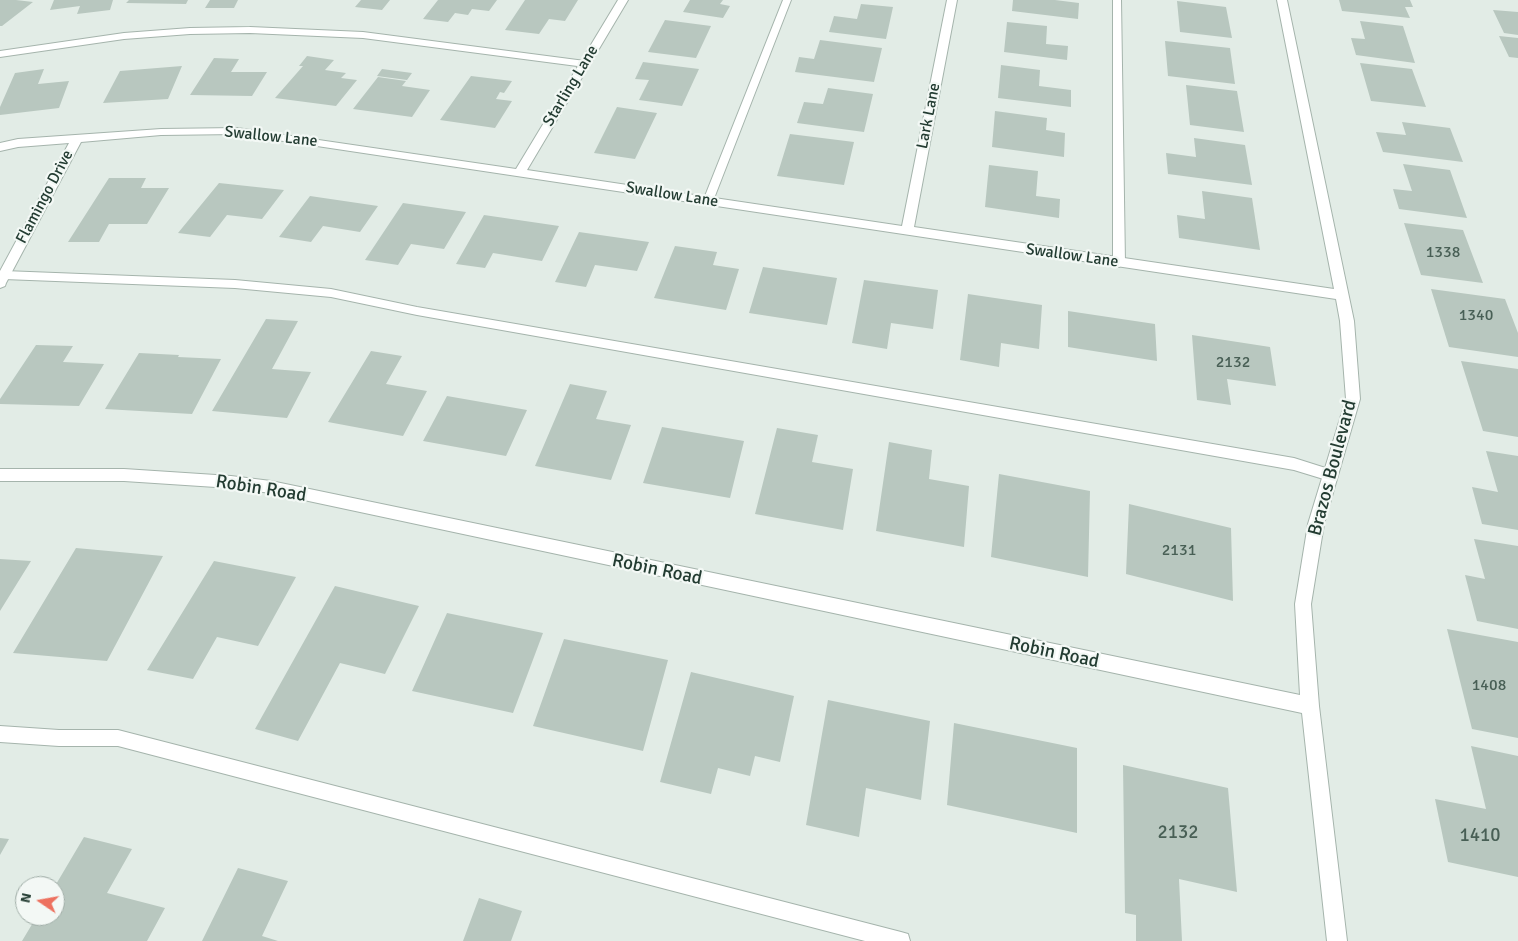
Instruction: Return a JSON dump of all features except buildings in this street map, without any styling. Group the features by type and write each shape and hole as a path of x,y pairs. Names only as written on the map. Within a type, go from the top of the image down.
{"street":[{"name":"Starling Lane","path":"520,172 623,0"},
{"name":"Lark Lane","path":"907,231 952,0"},
{"name":"Brazos Boulevard","path":"1282,0 1347,321 1354,399 1316,524 1302,604 1310,706 1337,941"},
{"name":"Swallow Lane","path":"0,147 77,138 161,132 237,131 1342,295"},
{"name":"Flamingo Drive","path":"2,279 77,138"},
{"name":"Robin Road","path":"0,475 124,475 231,482 271,487 404,517 1310,706"}],"lane":[{"path":"708,201 787,0"},
{"path":"1117,0 1119,263"},
{"path":"0,54 124,36 190,31 250,30 363,35 585,64"},
{"path":"2,279 235,284 331,293 427,313 1294,464 1330,475"},
{"path":"0,734 59,738 118,738 901,941"}]}
